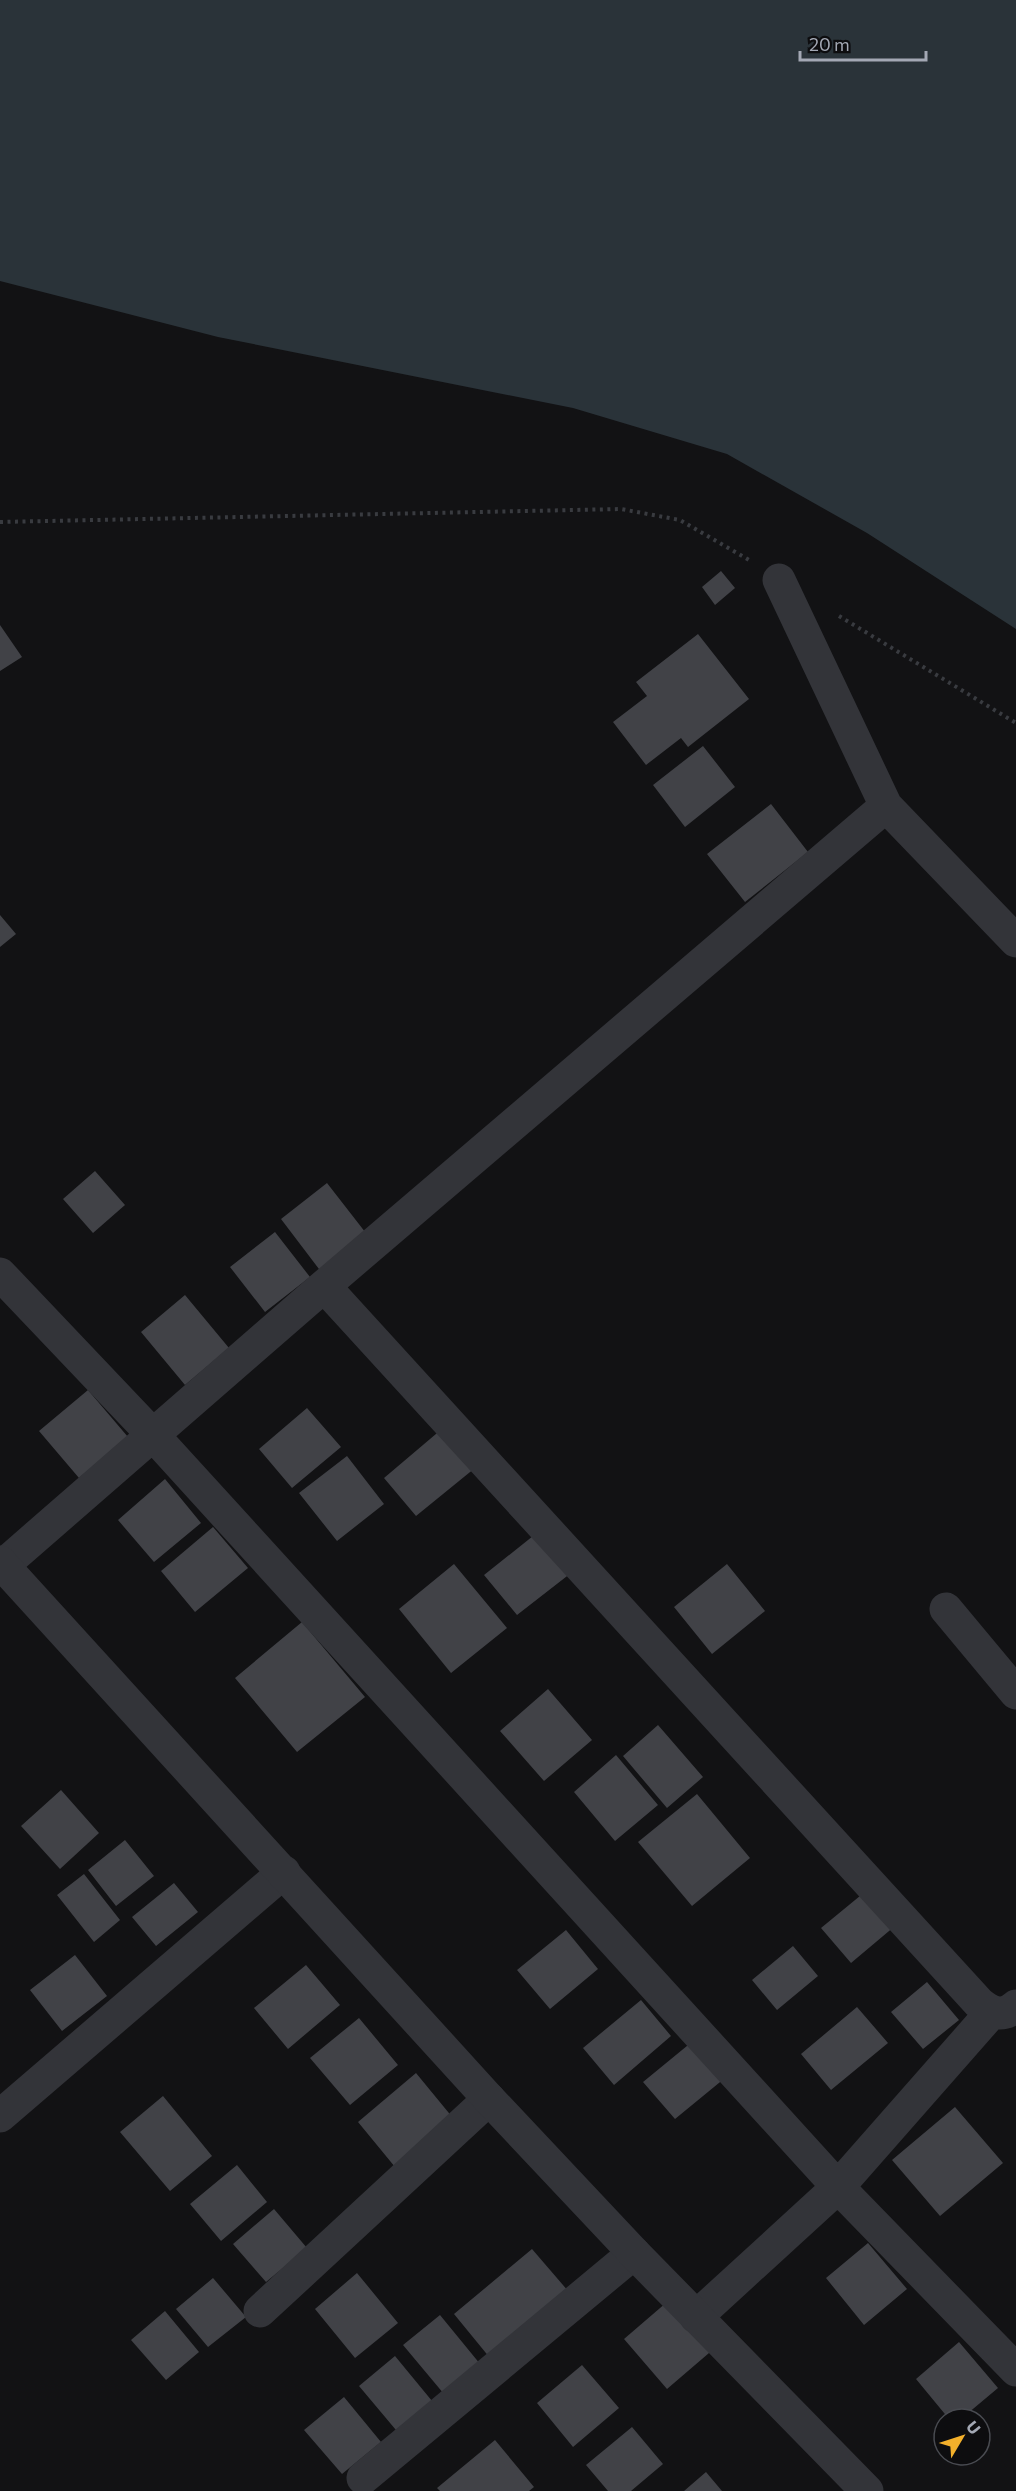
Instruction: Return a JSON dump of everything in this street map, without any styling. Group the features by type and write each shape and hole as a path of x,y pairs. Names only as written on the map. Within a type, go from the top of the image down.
{"street":[{"path":"779,580 886,806 1016,941"},
{"path":"867,2491 634,2253 489,2099 284,1872 1,1565 886,806"},
{"path":"0,1274 153,1435 838,2187 1016,2370"},
{"path":"324,1286 978,2004 1004,2009"},
{"path":"946,1609 1016,1692"},
{"path":"0,2116 284,1872"},
{"path":"696,2317 838,2187 1004,2009"},
{"path":"260,2311 489,2099"},
{"path":"363,2478 634,2253"}],"path":[{"path":"0,522 621,509 680,520 731,548 779,580"},
{"path":"838,616 1016,723"}],"shaded area":[{"path":"0,0 1016,0 1016,629 867,533 727,454 573,408 218,337 0,281"}],"building":[{"path":"721,571 735,588 715,605 702,587"},
{"path":"0,625 22,657 0,671"},
{"path":"698,634 749,699 688,747 681,738 646,765 613,722 647,696 636,682"},
{"path":"703,746 735,787 685,827 653,785"},
{"path":"771,804 808,852 745,902 707,854"},
{"path":"0,915 16,934 0,947"},
{"path":"95,1171 125,1205 93,1233 63,1199"},
{"path":"327,1183 369,1237 322,1273 281,1219"},
{"path":"275,1232 310,1277 265,1312 230,1267"},
{"path":"185,1295 229,1348 185,1385 141,1332"},
{"path":"88,1390 128,1437 79,1478 39,1431"},
{"path":"307,1408 341,1447 292,1488 259,1449"},
{"path":"443,1428 475,1468 416,1516 384,1478"},
{"path":"347,1456 384,1504 337,1541 299,1493"},
{"path":"165,1479 201,1523 154,1562 118,1520"},
{"path":"213,1527 248,1568 195,1612 161,1571"},
{"path":"538,1532 571,1573 517,1615 484,1575"},
{"path":"454,1564 507,1628 451,1673 399,1609"},
{"path":"727,1564 765,1611 712,1654 674,1607"},
{"path":"302,1622 365,1697 297,1752 235,1678"},
{"path":"548,1689 592,1740 544,1781 500,1731"},
{"path":"658,1725 703,1777 667,1808 623,1756"},
{"path":"616,1755 658,1805 615,1841 574,1792"},
{"path":"61,1790 99,1833 60,1869 21,1826"},
{"path":"697,1794 750,1858 692,1906 638,1842"},
{"path":"125,1840 154,1876 116,1906 88,1870"},
{"path":"84,1874 120,1920 94,1942 57,1895"},
{"path":"174,1883 198,1912 156,1946 132,1917"},
{"path":"866,1891 895,1926 851,1963 821,1928"},
{"path":"566,1930 598,1969 550,2009 517,1970"},
{"path":"793,1946 818,1976 777,2010 752,1980"},
{"path":"75,1955 107,1996 62,2031 30,1990"},
{"path":"306,1965 340,2005 288,2049 254,2008"},
{"path":"927,1982 959,2020 923,2049 891,2012"},
{"path":"641,2000 671,2036 614,2085 583,2048"},
{"path":"857,2007 888,2043 831,2090 801,2054"},
{"path":"359,2018 398,2065 350,2105 310,2058"},
{"path":"693,2041 725,2078 675,2119 643,2082"},
{"path":"416,2073 453,2118 395,2167 358,2122"},
{"path":"163,2096 212,2156 170,2191 120,2132"},
{"path":"955,2107 1003,2163 940,2216 892,2160"},
{"path":"237,2165 267,2202 221,2241 190,2204"},
{"path":"274,2209 307,2248 266,2282 233,2244"},
{"path":"868,2243 907,2289 864,2325 826,2278"},
{"path":"532,2249 569,2292 490,2358 454,2314"},
{"path":"357,2273 398,2323 355,2358 315,2309"},
{"path":"213,2278 246,2317 208,2347 176,2309"},
{"path":"674,2296 716,2347 667,2389 624,2339"},
{"path":"165,2311 199,2352 166,2380 131,2340"},
{"path":"440,2315 485,2370 449,2400 403,2345"},
{"path":"959,2342 998,2388 975,2407 939,2407 916,2379"},
{"path":"395,2356 437,2407 401,2436 359,2386"},
{"path":"582,2365 619,2408 573,2447 537,2403"},
{"path":"344,2397 381,2442 342,2474 304,2430"},
{"path":"632,2427 663,2464 631,2491 608,2491 586,2465"},
{"path":"495,2440 534,2487 529,2491 440,2491 437,2488"},
{"path":"706,2472 722,2491 684,2491"}]}
